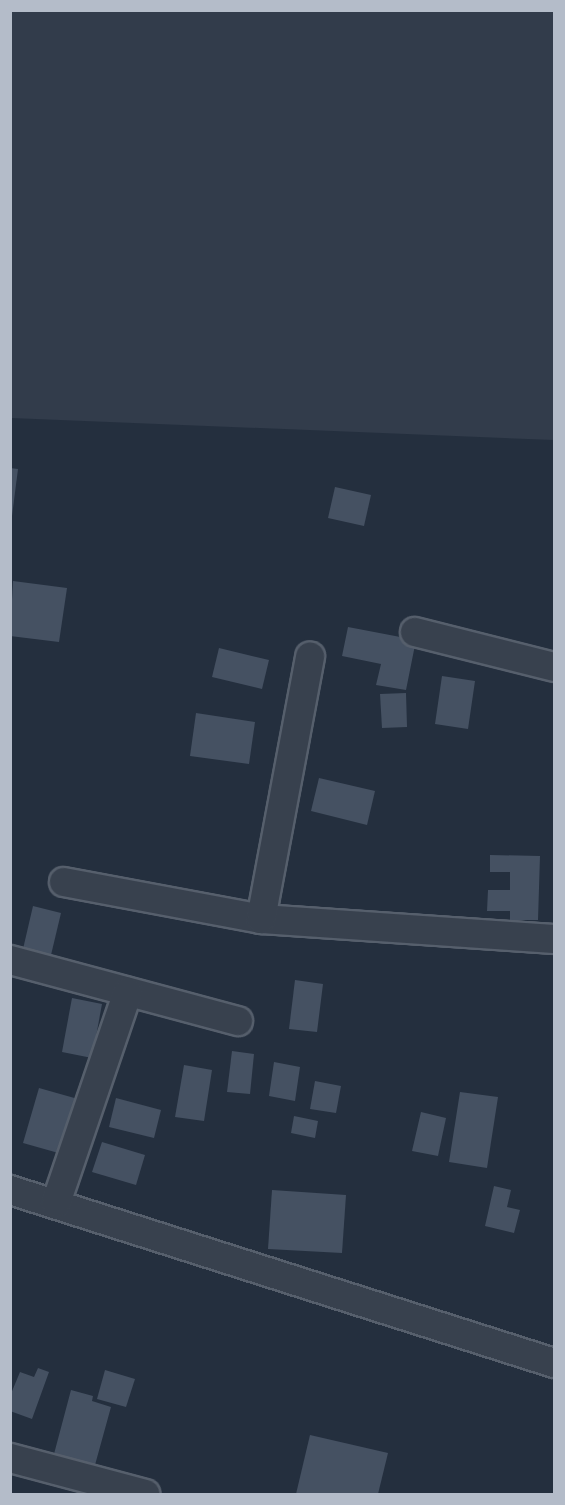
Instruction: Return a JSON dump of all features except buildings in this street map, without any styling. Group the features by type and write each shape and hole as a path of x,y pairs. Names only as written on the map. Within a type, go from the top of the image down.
{"street":[{"path":"415,632 555,667"},
{"path":"261,919 310,657"},
{"path":"64,882 261,919 555,939"},
{"path":"10,960 238,1021"},
{"path":"56,1203 128,992"},
{"path":"10,1190 555,1363"},
{"path":"10,1458 146,1494"}],"shaded area":[{"path":"11,10 554,11 554,440 11,418"}]}
